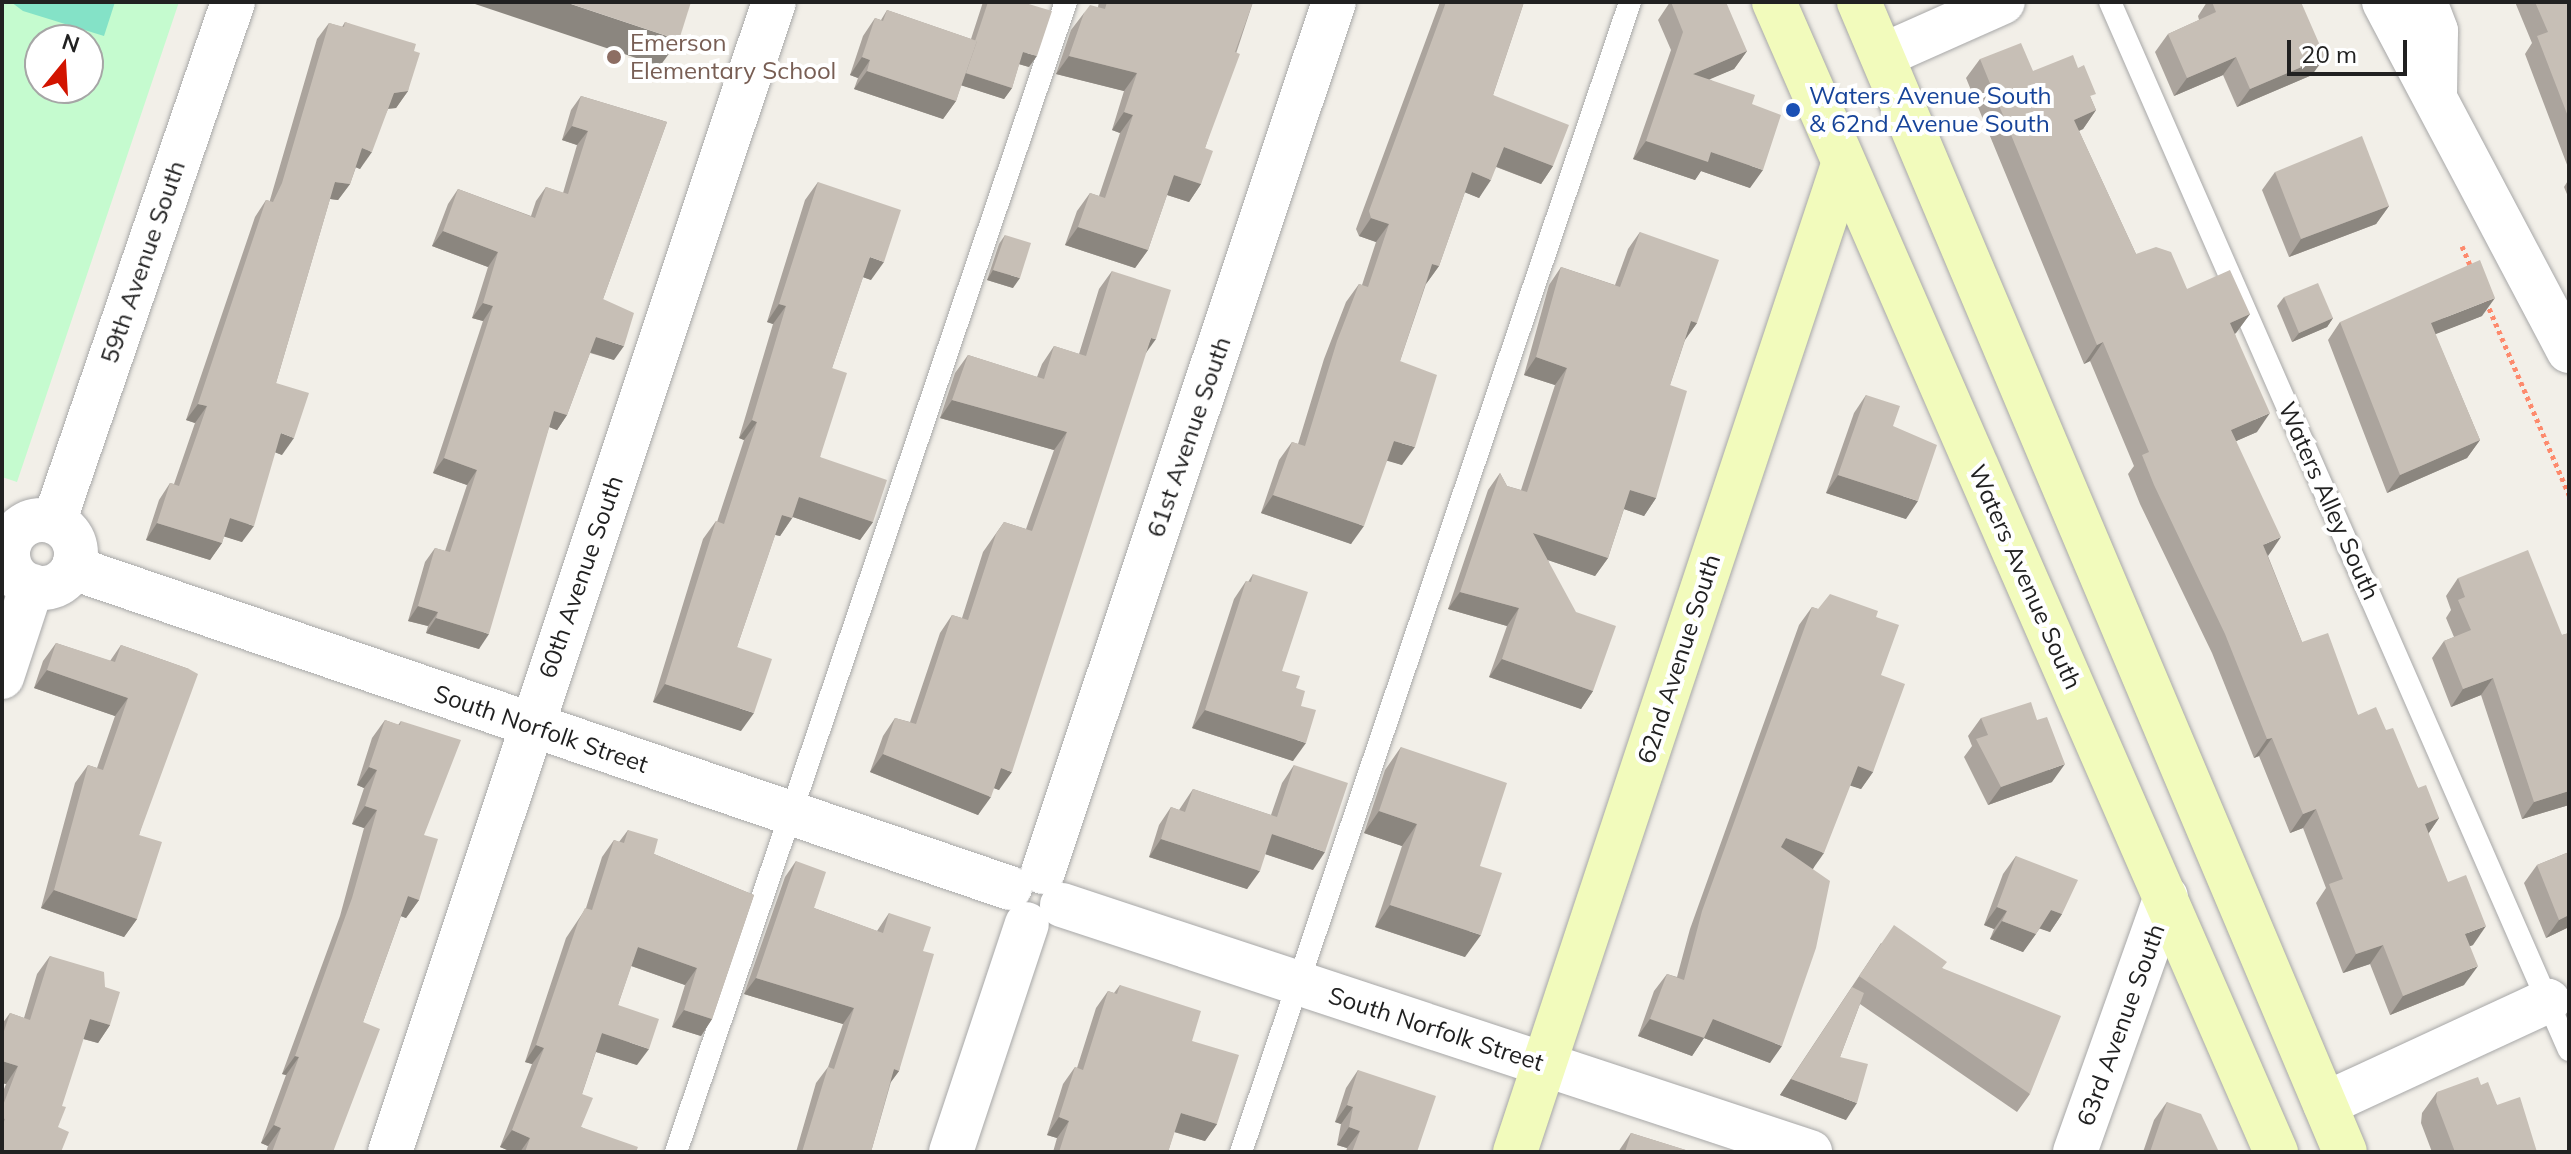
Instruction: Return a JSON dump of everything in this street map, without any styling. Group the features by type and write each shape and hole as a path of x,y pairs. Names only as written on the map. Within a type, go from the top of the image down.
{"street":[{"name":"59th Avenue South","path":"54,522 233,2"},
{"name":"60th Avenue South","path":"390,1152 774,2"},
{"name":"61st Avenue South","path":"951,1152 1334,2"},
{"name":"Waters Avenue South","path":"1774,2 2276,1152"},
{"path":"1859,2 2345,1152"},
{"path":"1884,55 2003,2"},
{"path":"2384,2 2569,351"},
{"path":"2425,2 2436,31 2435,97"},
{"name":"62nd Avenue South","path":"1515,1152 1843,165"},
{"path":"28,522 54,522 74,542 73,568 61,582 32,586 11,570 7,535 28,522"},
{"name":"South Norfolk Street","path":"73,568 1035,897 1810,1152"},
{"path":"2,677 32,586"},
{"name":"63rd Avenue South","path":"2075,1152 2166,897"},
{"path":"2325,1104 2548,1001"}],"lane":[{"path":"676,1152 1066,2"},
{"path":"1241,1152 1630,2"},
{"name":"Waters Alley South","path":"2110,2 2569,1050"}],"path":[{"path":"2455,231 2474,275"},
{"path":"2481,290 2569,495"}],"green space":[{"path":"2,2 179,2 17,482 2,477"},
{"path":"11,2 115,2 104,36 104,24 65,24 23,11"}],"building":[{"path":"565,2 691,2 679,40"},
{"path":"988,2 1022,2 1052,11 1037,56 1023,52 1012,88 966,73"},
{"path":"1107,2 1253,2 1235,52 1240,54 1205,148 1213,151 1201,184 1174,175 1148,250 1078,227 1090,193 1105,198 1133,115 1124,112 1137,73 1069,56 1084,13 1090,5 1105,9"},
{"path":"1446,2 1524,2 1493,95 1569,125 1553,166 1504,147 1491,180 1472,172 1439,266 1432,264 1400,361 1437,375 1415,447 1394,441 1364,526 1273,495 1292,442 1305,446 1337,341 1359,284 1368,287 1389,224 1371,218 1369,211"},
{"path":"1671,2 1726,2 1747,51 1693,74 1755,95 1752,104 1781,115 1763,170 1711,152 1708,162 1646,141 1683,32"},
{"path":"2212,2 2301,2 2325,57 2250,89 2236,57 2187,78 2168,34 2216,12"},
{"path":"2535,2 2569,2 2569,119 2537,36 2548,32"},
{"path":"887,10 977,41 956,101 867,71 870,60 862,57 875,18 883,21"},
{"path":"345,22 416,44 414,51 420,53 408,91 394,93 372,152 362,148 350,184 335,182 276,383 309,393 294,438 281,433 254,526 230,518 222,543 157,523 170,483 179,486 207,406 198,404 266,200 273,202 282,183 329,23 344,27"},
{"path":"2021,43 2033,71 2073,55 2078,68 2084,65 2096,94 2090,96 2096,110 2074,120 2136,254 2156,247 2171,252 2187,289 2230,270 2250,314 2230,323 2270,413 2231,430 2281,537 2263,545 2302,642 2328,633 2358,715 2376,707 2386,730 2393,728 2418,788 2426,785 2439,818 2425,824 2448,882 2466,875 2486,926 2465,934 2478,966 2403,996 2383,945 2356,954 2329,884 2343,879 2316,809 2303,814 2272,738 2267,739 2225,634 2154,485 2142,455 2149,452 2103,342 2097,345 1980,59"},
{"path":"581,96 667,122 603,299 634,313 624,346 596,337 567,415 554,411 489,634 436,618 438,612 418,606 435,548 450,552 477,470 444,458 493,306 483,303 498,252 443,231 458,189 535,218 546,187 568,194 588,131 572,126"},
{"path":"2362,136 2389,206 2301,239 2275,172"},
{"path":"818,182 901,210 884,262 870,257 832,368 847,373 820,457 887,480 873,522 799,497 792,518 782,515 737,647 772,659 754,713 665,684 716,521 724,524 757,422 752,420 786,306 779,304"},
{"path":"1640,232 1719,260 1697,323 1691,321 1670,385 1687,391 1656,498 1630,490 1608,558 1533,533 1576,612 1616,626 1593,691 1502,659 1519,608 1460,592 1500,473 1507,486 1527,492 1567,368 1536,357 1561,267 1620,287"},
{"path":"1005,235 1031,243 1020,278 993,270"},
{"path":"2480,260 2495,298 2431,323 2480,440 2400,475 2340,322"},
{"path":"1112,271 1171,290 1156,339 1151,338 1012,772 1001,768 991,797 883,754 895,718 916,724 952,615 968,620 996,534 1004,522 1032,531 1067,432 952,400 968,355 1044,379 1054,346 1086,356"},
{"path":"2318,283 2333,318 2299,333 2284,297"},
{"path":"1866,395 1900,406 1893,426 1937,445 1918,501 1838,475"},
{"path":"2528,550 2562,635 2569,633 2569,791 2534,802 2493,678 2463,689 2444,641 2471,630 2458,600 2465,597 2458,578"},
{"path":"1253,574 1308,592 1282,671 1300,676 1296,688 1305,691 1301,706 1316,710 1306,743 1205,710 1246,581 1251,582"},
{"path":"1830,594 1878,611 1876,617 1899,625 1881,675 1905,684 1873,772 1858,766 1824,853 1786,838 1781,847 1830,881 1816,948 1782,1046 1713,1019 1704,1038 1650,1019 1667,974 1684,980 1702,911 1812,607 1818,609"},
{"path":"56,643 115,662 121,645 198,674 139,835 162,842 137,919 54,890 88,765 103,770 128,698 47,670"},
{"path":"2031,702 2037,720 2047,717 2065,764 2001,787 1976,739 1988,735 1981,718"},
{"path":"385,720 400,725 401,721 461,740 424,835 438,839 419,900 408,896 363,1022 380,1029 333,1152 272,1152 281,1128 274,1125 299,1057 295,1056 352,898 377,810 365,806 377,770 369,767"},
{"path":"1401,747 1507,783 1480,866 1502,873 1481,935 1390,905 1417,824 1379,811"},
{"path":"1294,765 1348,783 1325,852 1272,834 1260,871 1161,839 1171,807 1185,812 1193,789 1277,817"},
{"path":"628,830 658,839 654,854 754,895 712,1019 684,1010 697,968 638,947 618,1005 659,1019 649,1049 602,1033 582,1094 593,1098 581,1127 638,1147 636,1152 525,1152 530,1138 512,1130 544,1048 536,1045 578,922 585,908 592,910 614,840 624,843"},
{"path":"2569,852 2569,915 2559,920 2537,865"},
{"path":"2016,856 2078,880 2062,914 2051,910 2036,934 2002,921 2007,911 1997,907"},
{"path":"796,861 826,872 814,908 883,933 889,913 931,927 923,951 934,954 899,1071 894,1069 871,1152 802,1152 828,1067 834,1069 854,1008 756,978"},
{"path":"1894,925 1947,962 1942,968 2061,1016 2030,1094 1859,976"},
{"path":"50,956 104,972 105,987 120,992 110,1025 90,1019 62,1106 66,1107 58,1127 69,1132 61,1152 2,1152 5,1119 2,1118 2,1108 18,1066 2,1061 2,1037 10,1013 30,1020"},
{"path":"1120,985 1201,1011 1192,1041 1239,1055 1217,1124 1181,1113 1168,1152 1059,1152 1069,1121 1059,1117 1075,1067 1083,1070 1108,991 1117,994"},
{"path":"1852,987 1864,993 1840,1057 1868,1064 1857,1103 1791,1079"},
{"path":"1358,1070 1436,1096 1417,1152 1352,1152 1360,1131 1349,1127 1353,1107 1347,1105"},
{"path":"2478,1077 2481,1085 2488,1082 2497,1105 2520,1097 2537,1152 2455,1152 2436,1102 2437,1092"},
{"path":"2167,1102 2201,1114 2219,1152 2150,1152"},
{"path":"1631,1133 1692,1152 1625,1152"}],"place":[{"name":"Emerson Elementary School","path":"614,57"},
{"name":"Waters Avenue South & 62nd Avenue South","path":"1793,110"}]}
